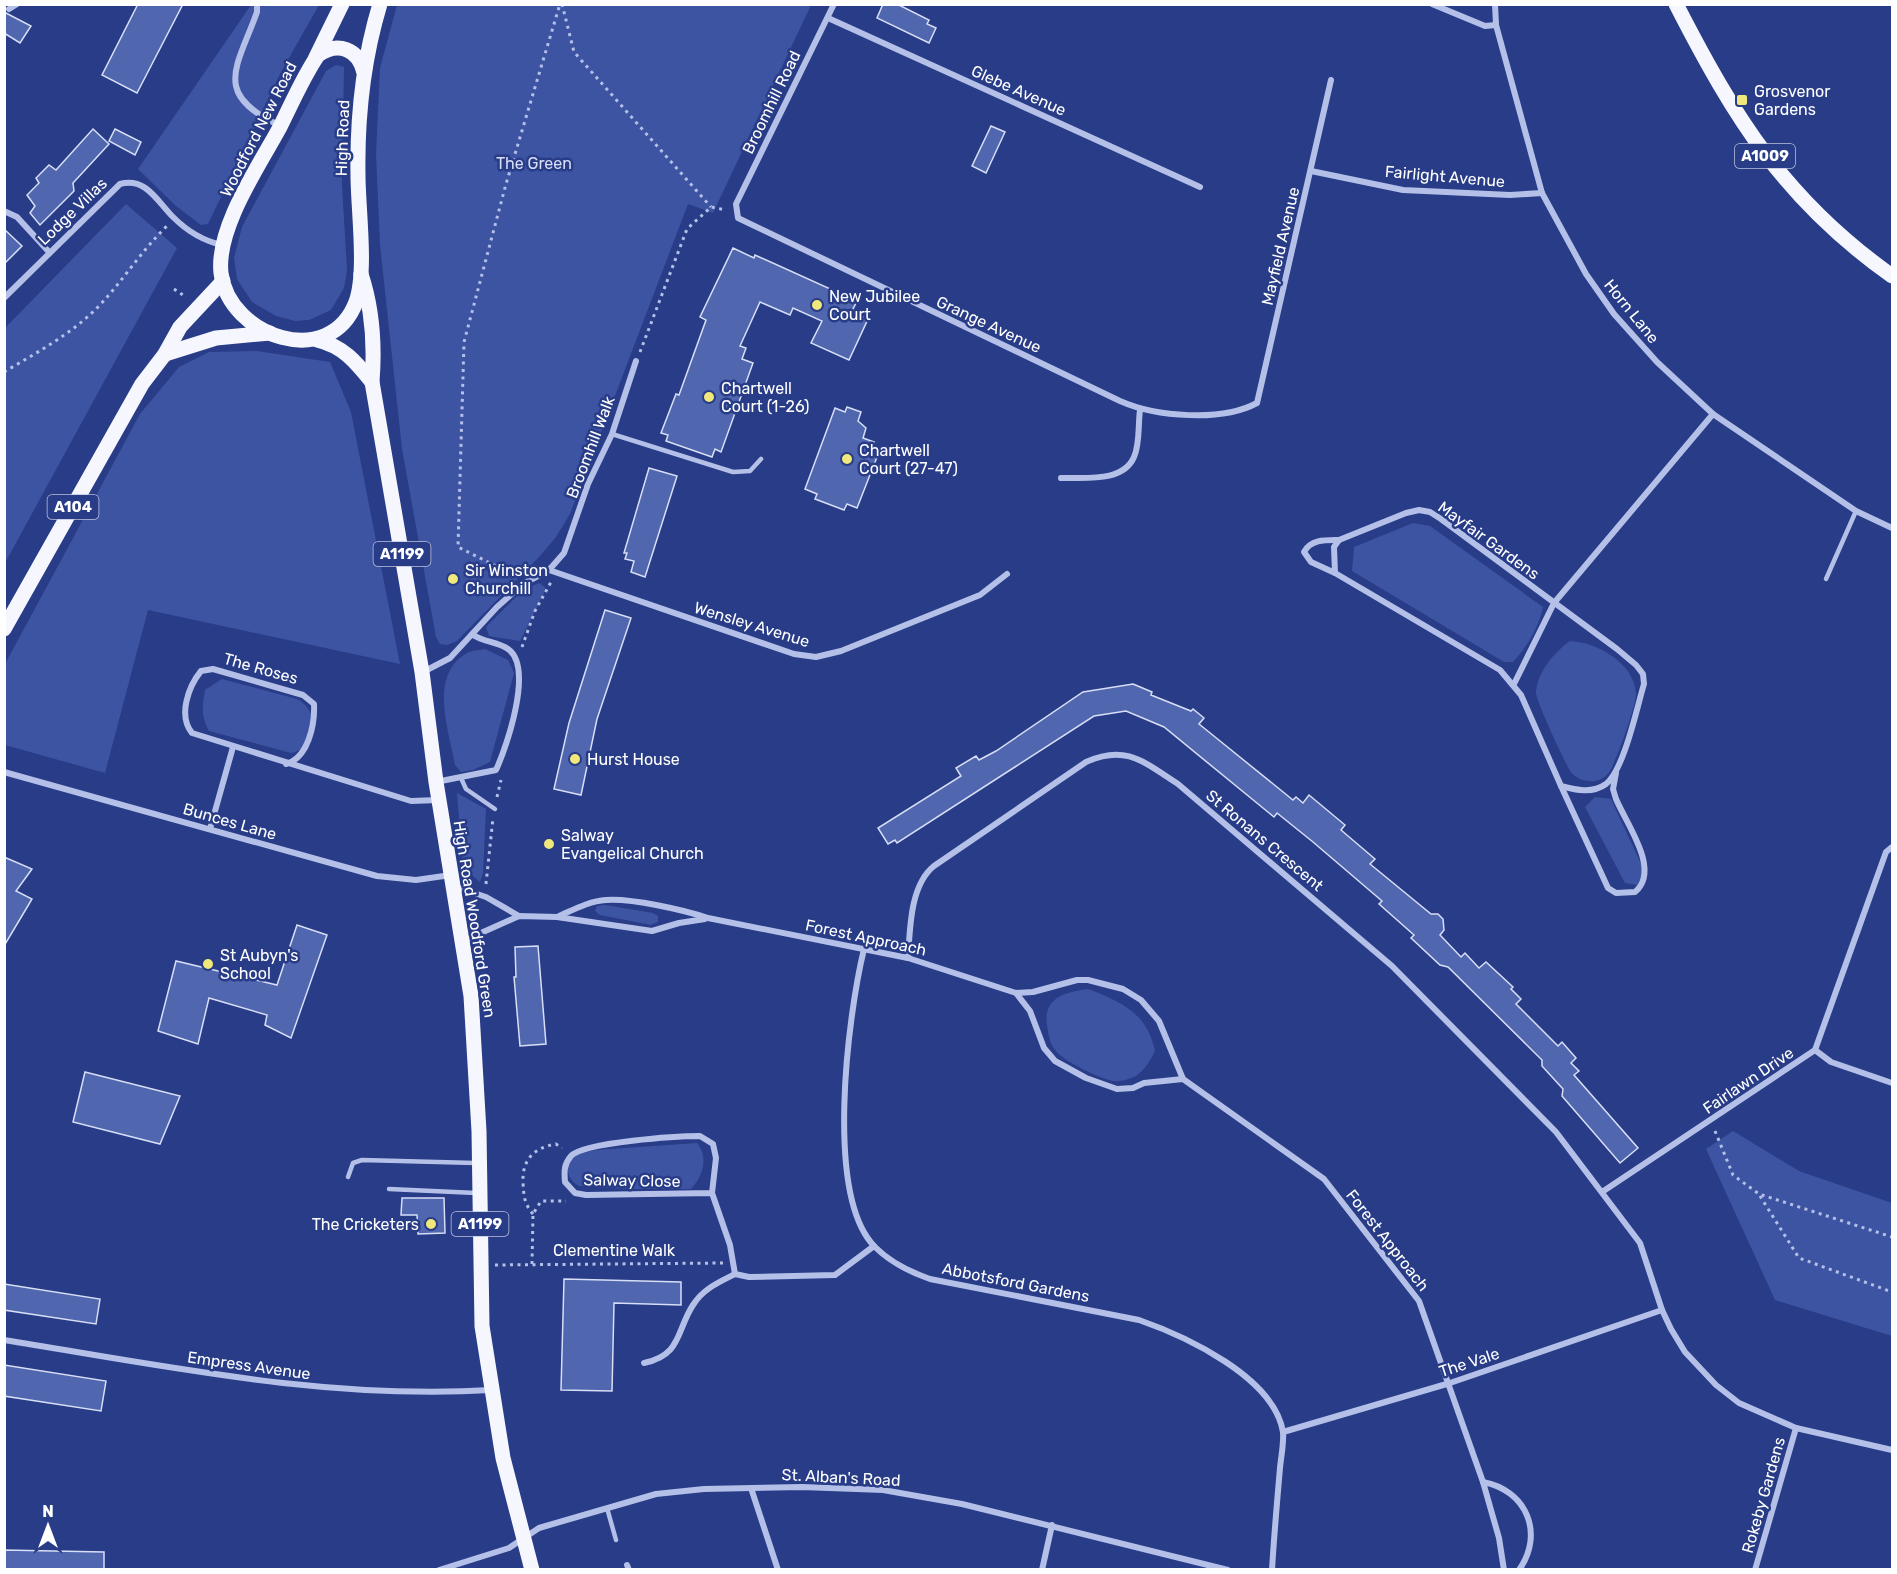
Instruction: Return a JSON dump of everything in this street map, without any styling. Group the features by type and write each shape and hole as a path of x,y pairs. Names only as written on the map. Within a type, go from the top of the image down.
{"main road":[{"path":"313,63 342,4"},
{"name":"High Road","path":"361,274 358,142 364,73 380,4"},
{"name":"A1009","path":"1676,4 1725,98 1767,160 1812,210 1854,249 1893,276"},
{"name":"Woodford New Road","path":"316,340 284,337 270,333 250,322 235,308 223,282 221,261 235,213 313,63 326,49 345,48 359,58 364,73"},
{"path":"316,340 330,335 348,318 360,288 361,274"},
{"name":"High Road Woodford Green","path":"361,274 371,307 374,352 372,382 422,672 436,782 471,996 480,1163 481,1301 491,1390 503,1458 532,1569"},
{"name":"A104","path":"4,629 142,384 165,354 180,327 223,282"},
{"name":"Woodford New Road","path":"165,354 216,338 270,333"},
{"name":"High Road Woodford Green","path":"316,340 340,348 353,358 372,382"}],"street":[{"path":"9,9 17,4"},
{"path":"257,4 257,12 237,62 234,78 241,101 264,118 280,126"},
{"name":"Broomhill Road","path":"736,213 736,204 834,4"},
{"path":"1432,4 1485,26 1496,25"},
{"name":"Horn Lane","path":"1495,4 1496,25 1542,193 1586,274 1614,314 1657,362 1713,414 1856,512 1893,528"},
{"name":"Glebe Avenue","path":"828,18 1200,187"},
{"name":"Mayfield Avenue","path":"1244,410 1257,403 1330,80"},
{"name":"Fairlight Avenue","path":"1311,171 1403,190 1510,195 1542,193"},
{"name":"Lodge Villas","path":"4,298 120,184 130,181 148,189 174,219 209,242 224,245"},
{"path":"4,211 16,217 50,252"},
{"name":"Grange Avenue","path":"736,213 742,222 1140,410 1157,413 1230,414 1244,410"},
{"name":"Broomhill Walk","path":"422,672 450,658 497,607 524,584 552,571 564,553 588,484 612,434 636,361"},
{"path":"1061,478 1113,476 1126,469 1134,457 1140,410"},
{"path":"1514,684 1554,603 1713,414"},
{"name":"Mayfair Gardens","path":"1419,510 1430,512 1554,603 1617,649 1643,674 1644,684 1613,789 1647,865 1646,878 1635,892 1616,893 1608,888 1514,684 1500,670 1335,573 1311,562 1304,552 1310,544 1339,540 1406,513 1419,510"},
{"path":"1335,573 1334,547 1339,540"},
{"name":"Wensley Avenue","path":"552,571 794,654 816,657 841,651 980,595 1007,574"},
{"path":"436,782 496,770 516,707 520,673 517,660 508,649 473,635"},
{"name":"The Roses","path":"286,764 296,761 303,752 315,716 314,704 303,694 213,669 201,671 193,680 184,714 185,725 192,733 286,764 411,801 439,800"},
{"path":"210,829 233,747"},
{"name":"St Ronans Crescent","path":"908,958 918,890 923,874 1086,762 1104,754 1122,753 1178,784 1392,966 1556,1132 1640,1243 1662,1310 1684,1352 1716,1385 1747,1407 1796,1428 1893,1450"},
{"name":"Bunces Lane","path":"4,772 389,878 452,880"},
{"path":"1561,786 1577,791 1591,790 1605,785 1616,773"},
{"name":"Fairlawn Drive","path":"1602,1192 1815,1050 1886,852 1893,846"},
{"name":"Forest Approach","path":"452,880 519,916"},
{"name":"Forest Approach","path":"557,917 587,904 606,899 690,912 708,918 908,958 1016,993 1033,992 1077,980 1088,980 1123,989 1141,1000 1159,1021 1183,1079 1324,1179 1419,1301 1450,1383 1483,1482 1499,1538 1503,1569"},
{"name":"Forest Approach","path":"462,941 519,916 557,917 652,932 679,923 708,918"},
{"name":"Abbotsford Gardens","path":"864,949 848,1040 845,1109 851,1203 874,1246 912,1272 930,1279 1139,1320 1170,1330 1246,1376 1262,1391 1274,1407 1283,1432 1272,1569"},
{"path":"1016,993 1030,1011 1044,1048 1055,1061 1086,1078 1117,1089 1183,1079"},
{"path":"1815,1050 1831,1062 1893,1083"},
{"name":"Salway Close","path":"712,1193 575,1192 565,1182 564,1167 572,1154 590,1146 700,1136 713,1144 712,1193 730,1245 735,1274"},
{"path":"645,1363 663,1358 671,1352 698,1299 711,1286 735,1274 748,1277 835,1275 874,1246"},
{"name":"The Vale","path":"1283,1432 1450,1383 1662,1310"},
{"name":"Empress Avenue","path":"4,1340 273,1383 320,1388 491,1390"},
{"name":"Rokeby Gardens","path":"1755,1569 1796,1428"},
{"path":"1483,1482 1508,1491 1528,1511 1532,1529 1530,1549 1519,1569"},
{"path":"751,1488 778,1569"},
{"name":"St. Alban's Road","path":"440,1569 509,1548 540,1528 656,1494 751,1488 883,1490 1052,1525 1228,1569"},
{"path":"1042,1569 1052,1525"}],"lane":[{"path":"612,434 733,472 750,471 761,459"},
{"path":"1826,579 1856,512"},
{"path":"461,778 466,789 495,809"},
{"path":"348,1178 353,1163 362,1160 480,1163"},
{"path":"388,1189 480,1193"},
{"path":"607,1507 616,1540"}],"path":[{"path":"561,4 574,52 711,207 736,213"},
{"path":"524,584 518,577 458,547 464,342 506,184 561,4"},
{"path":"636,361 687,229 711,207"},
{"path":"4,372 66,335 96,309 141,251 174,219"},
{"path":"174,289 187,298"},
{"path":"517,660 552,571"},
{"path":"486,884 487,856 501,778 496,770"},
{"path":"1710,1122 1733,1175 1759,1194 1893,1237"},
{"path":"533,1214 524,1203 522,1169 529,1156 542,1147 556,1144 572,1154"},
{"path":"532,1264 533,1214 541,1201 567,1201 575,1192"},
{"path":"1759,1194 1798,1258 1893,1292"},
{"name":"Clementine Walk","path":"495,1265 734,1263"}],"green space":[{"path":"251,5 319,5 281,72 208,224 201,225 176,206 138,169"},
{"name":"The Green","path":"397,5 811,5 713,213 688,204 570,514 556,537 540,556 457,641 447,645 440,644 436,637 402,449 380,245 376,154 380,68"},
{"path":"336,65 344,67 342,185 347,270 344,288 331,310 309,320 295,321 276,316 252,302 237,279 234,258 242,227 326,71"},
{"path":"126,204 177,248 5,563 5,328"},
{"path":"257,351 330,362 351,412 400,664 148,610 105,773 5,745 5,664 140,414 179,367 209,352"},
{"path":"1413,523 1430,526 1543,607 1532,636 1513,662 1504,662 1352,571 1354,547"},
{"path":"539,583 545,587 544,593 520,641 489,636 486,627 523,590"},
{"path":"1570,641 1591,645 1612,656 1629,672 1636,693 1630,720 1613,765 1606,776 1595,781 1582,780 1571,772 1551,732 1536,693 1539,678 1547,664"},
{"path":"485,649 508,660 514,673 490,762 473,770 461,772 455,765 449,736 444,689 455,663 469,652"},
{"path":"222,679 297,699 305,705 313,720 313,729 306,744 291,753 209,731 203,711 205,690"},
{"path":"457,793 486,809 483,873 480,882 463,868"},
{"path":"1595,797 1611,799 1642,866 1642,875 1637,885 1625,883 1585,807"},
{"path":"605,905 653,913 658,916 658,922 651,925 600,915 595,911 597,906"},
{"path":"1088,989 1122,1004 1146,1027 1155,1051 1139,1074 1117,1081 1100,1077 1066,1060 1052,1046 1048,1032 1048,1008 1057,998 1071,992"},
{"path":"1733,1131 1799,1171 1892,1203 1892,1336 1775,1300 1706,1149"},
{"path":"697,1143 704,1160 699,1178 691,1189 579,1186 572,1181 568,1172 568,1161 579,1154 595,1150"}],"building":[{"path":"138,4 183,4 137,93 102,75"},
{"path":"883,4 897,4 929,20 927,24 936,28 929,43 877,18"},
{"path":"4,12 31,26 20,43 4,33"},
{"path":"991,126 1005,132 986,173 972,166"},
{"path":"93,129 109,144 73,183 74,191 40,225 30,213 35,206 27,195 39,183 36,178 49,165 56,170"},
{"path":"115,129 141,142 135,155 109,141"},
{"path":"4,229 22,246 4,264"},
{"path":"733,248 754,258 755,255 857,301 852,311 868,319 849,360 811,343 822,321 793,308 790,315 760,302 740,346 746,348 742,359 753,363 721,452 715,449 712,457 666,441 668,435 661,433 676,394 679,395 706,320 700,317"},
{"name":"Chartwell Court (27-47)","path":"847,407 861,412 858,421 866,428 863,438 874,442 872,449 879,452 857,508 847,504 844,510 815,499 817,494 805,489 835,408 845,412"},
{"path":"649,468 677,476 645,577 631,572 634,561 625,559 627,553 624,553"},
{"path":"605,610 631,618 597,719 581,795 554,789 569,723"},
{"path":"1133,684 1152,692 1151,695 1191,711 1193,709 1204,718 1199,724 1293,800 1296,797 1303,803 1309,795 1345,825 1341,830 1375,859 1370,864 1431,914 1438,914 1443,919 1444,930 1440,935 1461,957 1465,953 1479,968 1486,962 1513,987 1511,989 1521,999 1516,1004 1558,1046 1562,1042 1576,1058 1571,1063 1579,1071 1574,1075 1638,1148 1620,1163 1562,1096 1563,1089 1542,1066 1542,1060 1448,967 1440,965 1411,938 1414,935 1379,904 1382,901 1277,813 1274,817 1164,727 1126,711 1094,716 897,843 895,840 888,844 878,828 961,776 956,768 976,756 979,760 996,751 1083,692"},
{"path":"4,857 32,869 16,891 32,899 4,946"},
{"path":"297,925 327,935 291,1038 265,1025 267,1015 209,998 198,1044 158,1031 176,961 277,985"},
{"path":"538,946 546,1044 520,1046 514,977 516,977 515,947"},
{"path":"85,1072 180,1096 160,1144 73,1122"},
{"name":"The Cricketers","path":"402,1198 444,1198 445,1233 418,1234 417,1215 401,1215"},
{"path":"564,1279 681,1282 681,1305 614,1303 612,1391 561,1390"},
{"path":"4,1284 100,1299 96,1324 4,1310"},
{"path":"4,1365 106,1381 101,1411 4,1396"},
{"path":"4,1550 104,1552 104,1569 4,1569"}],"place":[{"name":"Grosvenor Gardens","path":"1742,100"},
{"name":"New Jubilee Court","path":"817,305"},
{"name":"Chartwell Court (1-26)","path":"709,397"},
{"name":"Chartwell Court (27-47)","path":"847,459"},
{"name":"Sir Winston Churchill","path":"453,579"},
{"name":"Hurst House","path":"575,759"},
{"name":"Salway Evangelical Church","path":"549,844"},
{"name":"St Aubyn's School","path":"208,964"},
{"name":"The Cricketers","path":"431,1224"}]}
